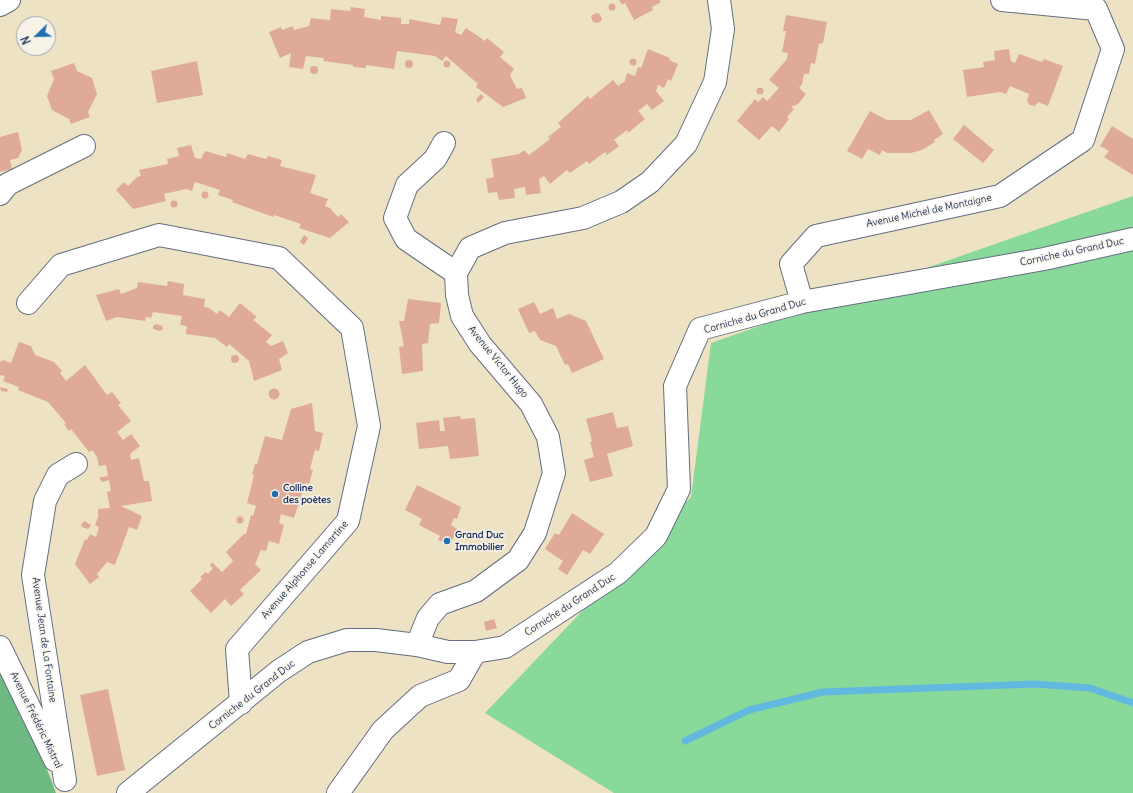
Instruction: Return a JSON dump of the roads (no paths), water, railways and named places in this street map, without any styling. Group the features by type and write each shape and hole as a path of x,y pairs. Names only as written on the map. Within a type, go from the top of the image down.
{"street":[{"path":"0,5 9,0"},
{"name":"Avenue Victor Hugo","path":"417,645 428,618 440,604 476,591 518,560 535,533 554,473 548,437 531,404 480,344 462,316 456,295 456,273 470,248 506,232 583,218 621,202 650,182 686,144 715,82 723,29 719,0"},
{"name":"Avenue Michel de Montaigne","path":"802,302 791,264 816,236 1000,196 1083,140 1113,49 1092,5 1002,0"},
{"path":"444,143 435,159 407,185 395,218 406,239 456,273"},
{"path":"0,194 8,184 84,146"},
{"name":"Avenue Alphonse Lamartine","path":"28,303 61,265 159,235 279,258 352,328 369,426 348,522 236,649 241,703"},
{"name":"Corniche du Grand Duc","path":"128,793 279,671 308,652 347,640 376,640 417,645 448,652 475,652 505,647 618,573 656,536 679,489 675,386 700,329 802,302 1044,259 1133,239"},
{"name":"Avenue Jean de La Fontaine","path":"69,787 33,575 45,501 58,475 76,464"},
{"name":"Avenue Frédéric Mistral","path":"0,647 69,787"},
{"path":"338,793 383,730 420,696 459,680 475,652"}],"waterway":[{"path":"685,741 749,710 823,692 1035,684 1090,688 1133,703"}],"place":[{"name":"Colline des poètes","path":"275,494"},
{"name":"Grand Duc Immobilier","path":"447,541"}]}
